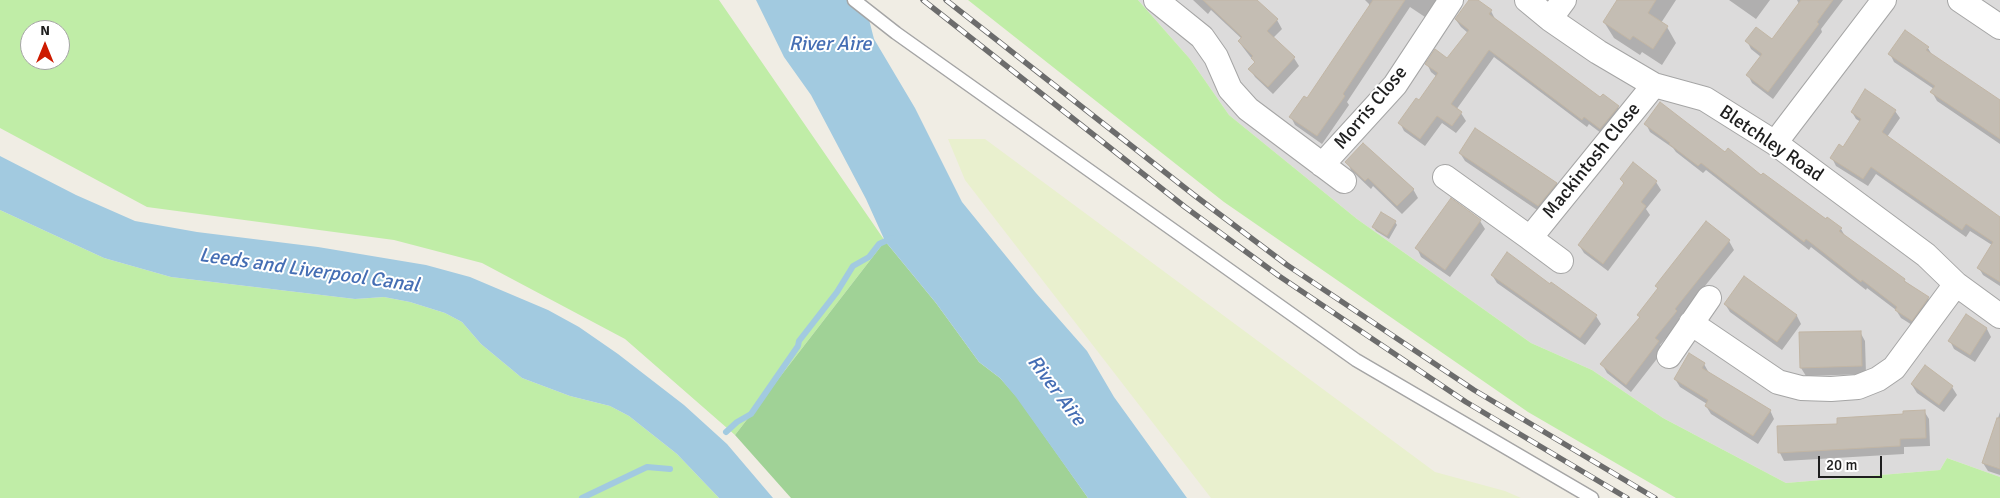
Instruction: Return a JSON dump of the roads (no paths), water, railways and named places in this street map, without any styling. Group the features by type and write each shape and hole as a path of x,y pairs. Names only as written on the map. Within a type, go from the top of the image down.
{"street":[{"path":"1156,0 1202,38 1216,57 1230,89 1248,110 1344,181"},
{"name":"Morris Close","path":"1322,165 1395,85 1452,0"},
{"name":"Bletchley Road","path":"1526,0 1550,20 1598,52 1654,85 1705,98 1775,143 1926,255 1956,284 2000,316"},
{"path":"1550,20 1564,0"},
{"path":"1775,143 1884,0"},
{"path":"1960,0 2000,27"},
{"name":"Mackintosh Close","path":"1530,238 1654,85"},
{"name":"Mackintosh Close","path":"1445,177 1561,261"},
{"path":"1691,323 1778,382 1801,388 1858,387 1878,379 1894,368 1956,284"},
{"path":"1669,356 1708,298"}],"lane":[{"path":"854,0 896,32 1356,360 1592,498"}],"water":[{"name":"River Aire","path":"756,0 864,0 874,39 915,108 962,202 1036,293 1087,351 1114,397 1187,498 1088,498 1016,397 1000,378 979,362 936,303 885,241 866,199 811,95 784,57"},
{"name":"Leeds and Liverpool Canal","path":"0,156 76,195 135,221 197,232 318,247 426,265 470,277 548,310 579,327 618,354 684,405 727,444 773,498 719,498 677,454 629,416 610,406 570,396 522,378 481,344 462,322 445,313 410,302 384,297 355,299 171,277 104,258 0,210"}],"waterway":[{"path":"726,432 737,422 751,414 798,346 799,341 837,292 853,266 869,257 879,244 892,238"},
{"path":"582,498 647,467 670,469"}],"railway":[{"path":"923,0 1185,207 1279,276 1466,402 1627,498"},
{"path":"946,0 1194,195 1287,265 1474,390 1655,498"}]}
